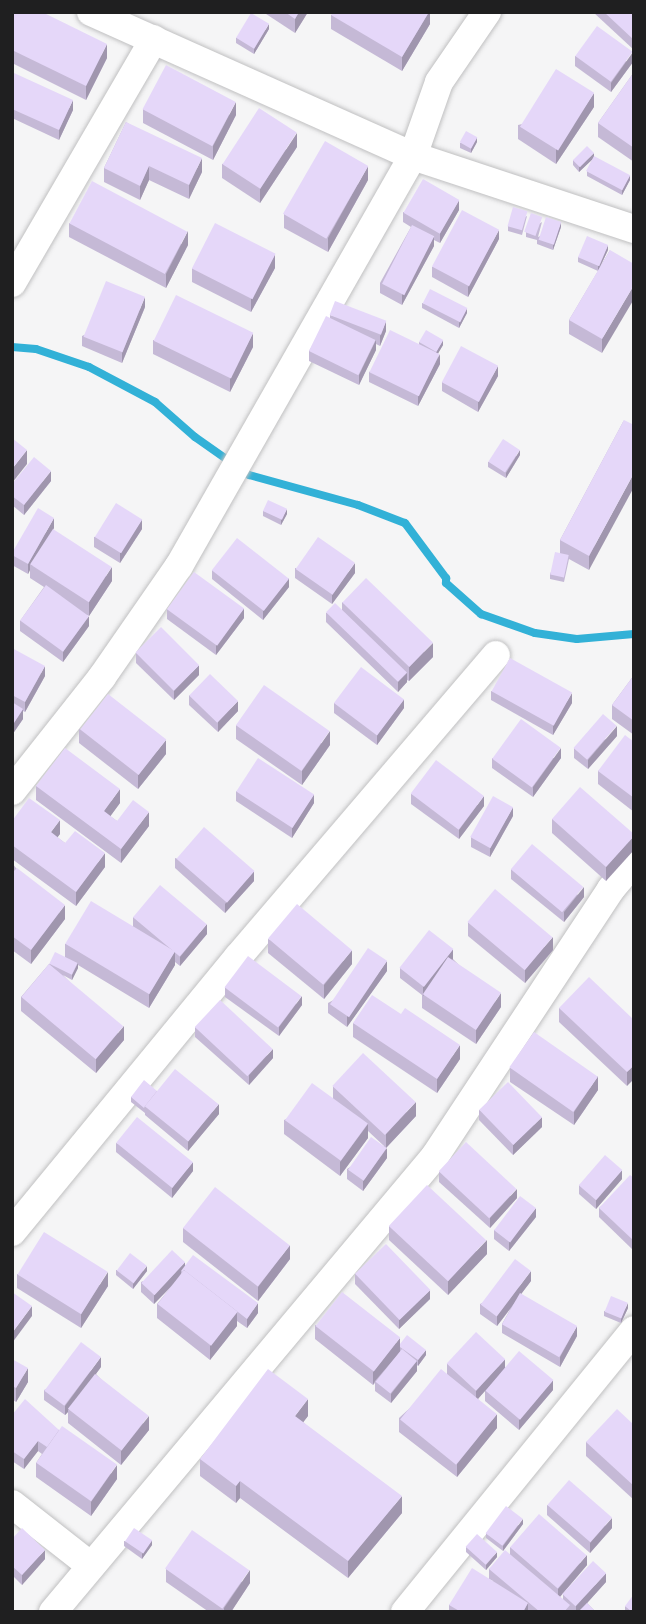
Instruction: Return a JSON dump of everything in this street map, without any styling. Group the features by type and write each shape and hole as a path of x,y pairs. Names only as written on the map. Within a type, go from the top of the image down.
{"street":[{"path":"91,12 412,156 634,229"},
{"path":"12,791 102,677 179,566 412,156 439,82 487,12"},
{"path":"12,283 154,40"},
{"path":"12,1232 238,957 496,655"},
{"path":"53,1612 435,1156 611,889 634,862"},
{"path":"405,1612 634,1330"},
{"path":"12,1504 91,1566"}],"building":[{"path":"12,12 42,12 107,44 86,86 12,50"},
{"path":"285,12 299,12 295,19"},
{"path":"333,12 429,12 402,57 331,15"},
{"path":"604,12 634,12 634,40"},
{"path":"251,13 269,24 254,49 236,38"},
{"path":"597,26 633,52 611,82 575,56"},
{"path":"166,65 236,102 212,146 143,109"},
{"path":"556,69 594,93 558,151 520,127"},
{"path":"634,72 634,148 598,123"},
{"path":"14,73 73,100 59,130 12,109"},
{"path":"259,108 297,133 260,189 223,164"},
{"path":"126,122 202,158 189,185 149,166 140,186 104,168"},
{"path":"466,131 477,137 471,149 460,142"},
{"path":"325,141 368,166 326,239 283,214"},
{"path":"587,146 594,153 580,167 573,160"},
{"path":"594,156 630,175 622,190 586,171"},
{"path":"423,179 459,200 440,234 404,213"},
{"path":"92,181 187,232 165,274 69,223"},
{"path":"513,207 527,211 522,230 507,226"},
{"path":"462,210 499,230 469,286 432,267"},
{"path":"531,213 542,217 535,236 524,232"},
{"path":"546,217 561,222 554,245 539,240"},
{"path":"215,223 276,254 252,299 192,268"},
{"path":"412,225 434,236 404,295 382,284"},
{"path":"587,236 608,245 599,266 578,257"},
{"path":"610,250 634,264 634,285 602,339 569,320"},
{"path":"106,281 145,297 122,352 84,337"},
{"path":"430,289 467,308 460,322 423,303"},
{"path":"176,295 253,333 231,379 154,341"},
{"path":"335,301 386,321 381,335 330,315"},
{"path":"326,316 375,340 358,375 309,351"},
{"path":"390,330 439,354 419,396 369,372"},
{"path":"426,330 443,340 436,352 419,342"},
{"path":"461,346 498,366 479,402 442,382"},
{"path":"624,420 634,425 634,473 589,556 560,540"},
{"path":"12,438 27,450 12,469"},
{"path":"503,439 520,450 505,473 488,462"},
{"path":"34,457 51,471 24,505 12,496 12,484"},
{"path":"268,500 287,509 282,520 263,511"},
{"path":"116,503 142,519 121,553 95,537"},
{"path":"38,508 54,518 28,564 12,553"},
{"path":"53,529 112,567 89,602 30,564"},
{"path":"318,537 355,563 332,595 296,569"},
{"path":"237,538 289,579 264,611 212,570"},
{"path":"555,552 569,555 564,577 550,574"},
{"path":"194,572 244,608 217,646 167,609"},
{"path":"366,578 433,643 409,667 342,602"},
{"path":"46,585 89,616 63,652 20,621"},
{"path":"335,603 407,672 398,682 326,612"},
{"path":"161,627 199,665 174,691 136,652"},
{"path":"12,648 45,666 25,702 12,695"},
{"path":"510,658 572,692 554,726 492,691"},
{"path":"361,667 404,699 377,735 334,703"},
{"path":"210,674 238,701 217,723 189,696"},
{"path":"634,675 634,721 612,705"},
{"path":"264,685 330,731 301,771 236,725"},
{"path":"108,694 166,740 139,775 80,729"},
{"path":"12,702 23,709 12,726"},
{"path":"603,714 617,726 587,760 573,748"},
{"path":"521,719 561,748 532,787 492,759"},
{"path":"625,735 634,742 634,798 598,771"},
{"path":"65,748 120,789 104,811 117,821 133,800 149,812 121,849 36,786"},
{"path":"258,758 314,794 292,828 236,792"},
{"path":"436,760 484,796 459,830 411,794"},
{"path":"580,787 634,834 606,867 552,819"},
{"path":"493,796 513,807 490,848 470,837"},
{"path":"29,798 60,820 51,832 65,843 75,831 105,853 76,892 12,845 12,821"},
{"path":"204,827 255,871 227,903 176,859"},
{"path":"532,844 583,887 562,912 511,869"},
{"path":"17,868 65,905 31,950 12,936 12,873"},
{"path":"160,885 207,924 180,956 133,917"},
{"path":"495,889 552,937 525,970 467,922"},
{"path":"91,901 175,951 149,994 65,944"},
{"path":"297,904 352,950 323,985 268,938"},
{"path":"429,930 453,949 424,987 399,968"},
{"path":"368,948 387,961 349,1017 330,1004"},
{"path":"55,952 77,963 72,975 49,964"},
{"path":"248,956 302,996 278,1027 225,987"},
{"path":"448,957 501,993 476,1030 423,994"},
{"path":"49,964 123,1026 96,1059 21,997"},
{"path":"589,977 634,1020 634,1065 627,1072 559,1008"},
{"path":"372,995 401,1014 405,1008 460,1045 437,1079 353,1023"},
{"path":"220,1000 273,1049 247,1076 195,1027"},
{"path":"534,1032 598,1077 573,1112 509,1067"},
{"path":"363,1053 416,1102 385,1135 332,1086"},
{"path":"175,1069 219,1104 188,1142 145,1106"},
{"path":"144,1080 157,1091 144,1108 131,1097"},
{"path":"508,1082 542,1117 513,1145 479,1110"},
{"path":"312,1083 368,1124 341,1161 285,1120"},
{"path":"137,1117 193,1162 172,1188 116,1143"},
{"path":"371,1137 387,1148 364,1181 348,1170"},
{"path":"466,1142 516,1189 489,1218 439,1171"},
{"path":"605,1155 622,1170 596,1200 579,1185"},
{"path":"630,1175 634,1178 634,1241 599,1208"},
{"path":"427,1185 486,1240 448,1281 389,1226"},
{"path":"215,1187 290,1245 258,1286 183,1228"},
{"path":"520,1196 536,1208 510,1242 494,1230"},
{"path":"44,1232 108,1272 81,1314 18,1274"},
{"path":"386,1244 430,1290 400,1320 355,1274"},
{"path":"172,1250 185,1262 154,1295 141,1283"},
{"path":"130,1253 147,1266 134,1283 117,1271"},
{"path":"193,1255 258,1303 247,1319 184,1270 181,1271"},
{"path":"515,1259 531,1271 497,1317 481,1305"},
{"path":"184,1270 238,1312 211,1346 158,1304"},
{"path":"12,1292 32,1306 12,1333"},
{"path":"342,1292 400,1338 374,1371 316,1326"},
{"path":"520,1293 577,1326 559,1357 502,1324"},
{"path":"611,1296 628,1303 621,1319 605,1312"},
{"path":"476,1332 505,1359 476,1391 447,1363"},
{"path":"407,1335 426,1350 418,1360 400,1347"},
{"path":"81,1342 101,1357 64,1406 44,1391"},
{"path":"402,1349 417,1361 390,1394 376,1382"},
{"path":"519,1351 553,1380 520,1420 486,1391"},
{"path":"12,1359 28,1368 16,1388 12,1386"},
{"path":"268,1369 308,1399 295,1416 402,1496 348,1561 240,1481 236,1486 200,1459"},
{"path":"441,1369 497,1414 456,1465 400,1420"},
{"path":"95,1374 149,1416 121,1451 68,1409"},
{"path":"25,1399 59,1430 47,1447 38,1441 24,1459 12,1451 12,1415"},
{"path":"617,1409 634,1425 634,1486 586,1442"},
{"path":"62,1426 117,1464 91,1501 36,1463"},
{"path":"569,1480 612,1517 590,1542 547,1505"},
{"path":"506,1506 523,1519 502,1546 486,1533"},
{"path":"539,1514 587,1555 558,1589 510,1547"},
{"path":"22,1528 45,1550 22,1575 12,1566 12,1539"},
{"path":"134,1528 152,1540 143,1554 125,1541"},
{"path":"192,1530 249,1570 222,1609 165,1569"},
{"path":"477,1534 497,1552 486,1565 466,1547"},
{"path":"505,1550 570,1605 564,1612 540,1612 489,1569"},
{"path":"593,1561 606,1573 575,1606 562,1594"},
{"path":"472,1568 528,1603 523,1612 461,1612 449,1605"},
{"path":"634,1594 634,1612 632,1612 625,1606"},
{"path":"587,1603 596,1612 578,1612"}],"waterway":[{"path":"12,347 36,349 89,367 155,402 195,437 249,475 358,505 405,523 446,578 446,583 481,614 535,633 577,639 634,634"}]}
